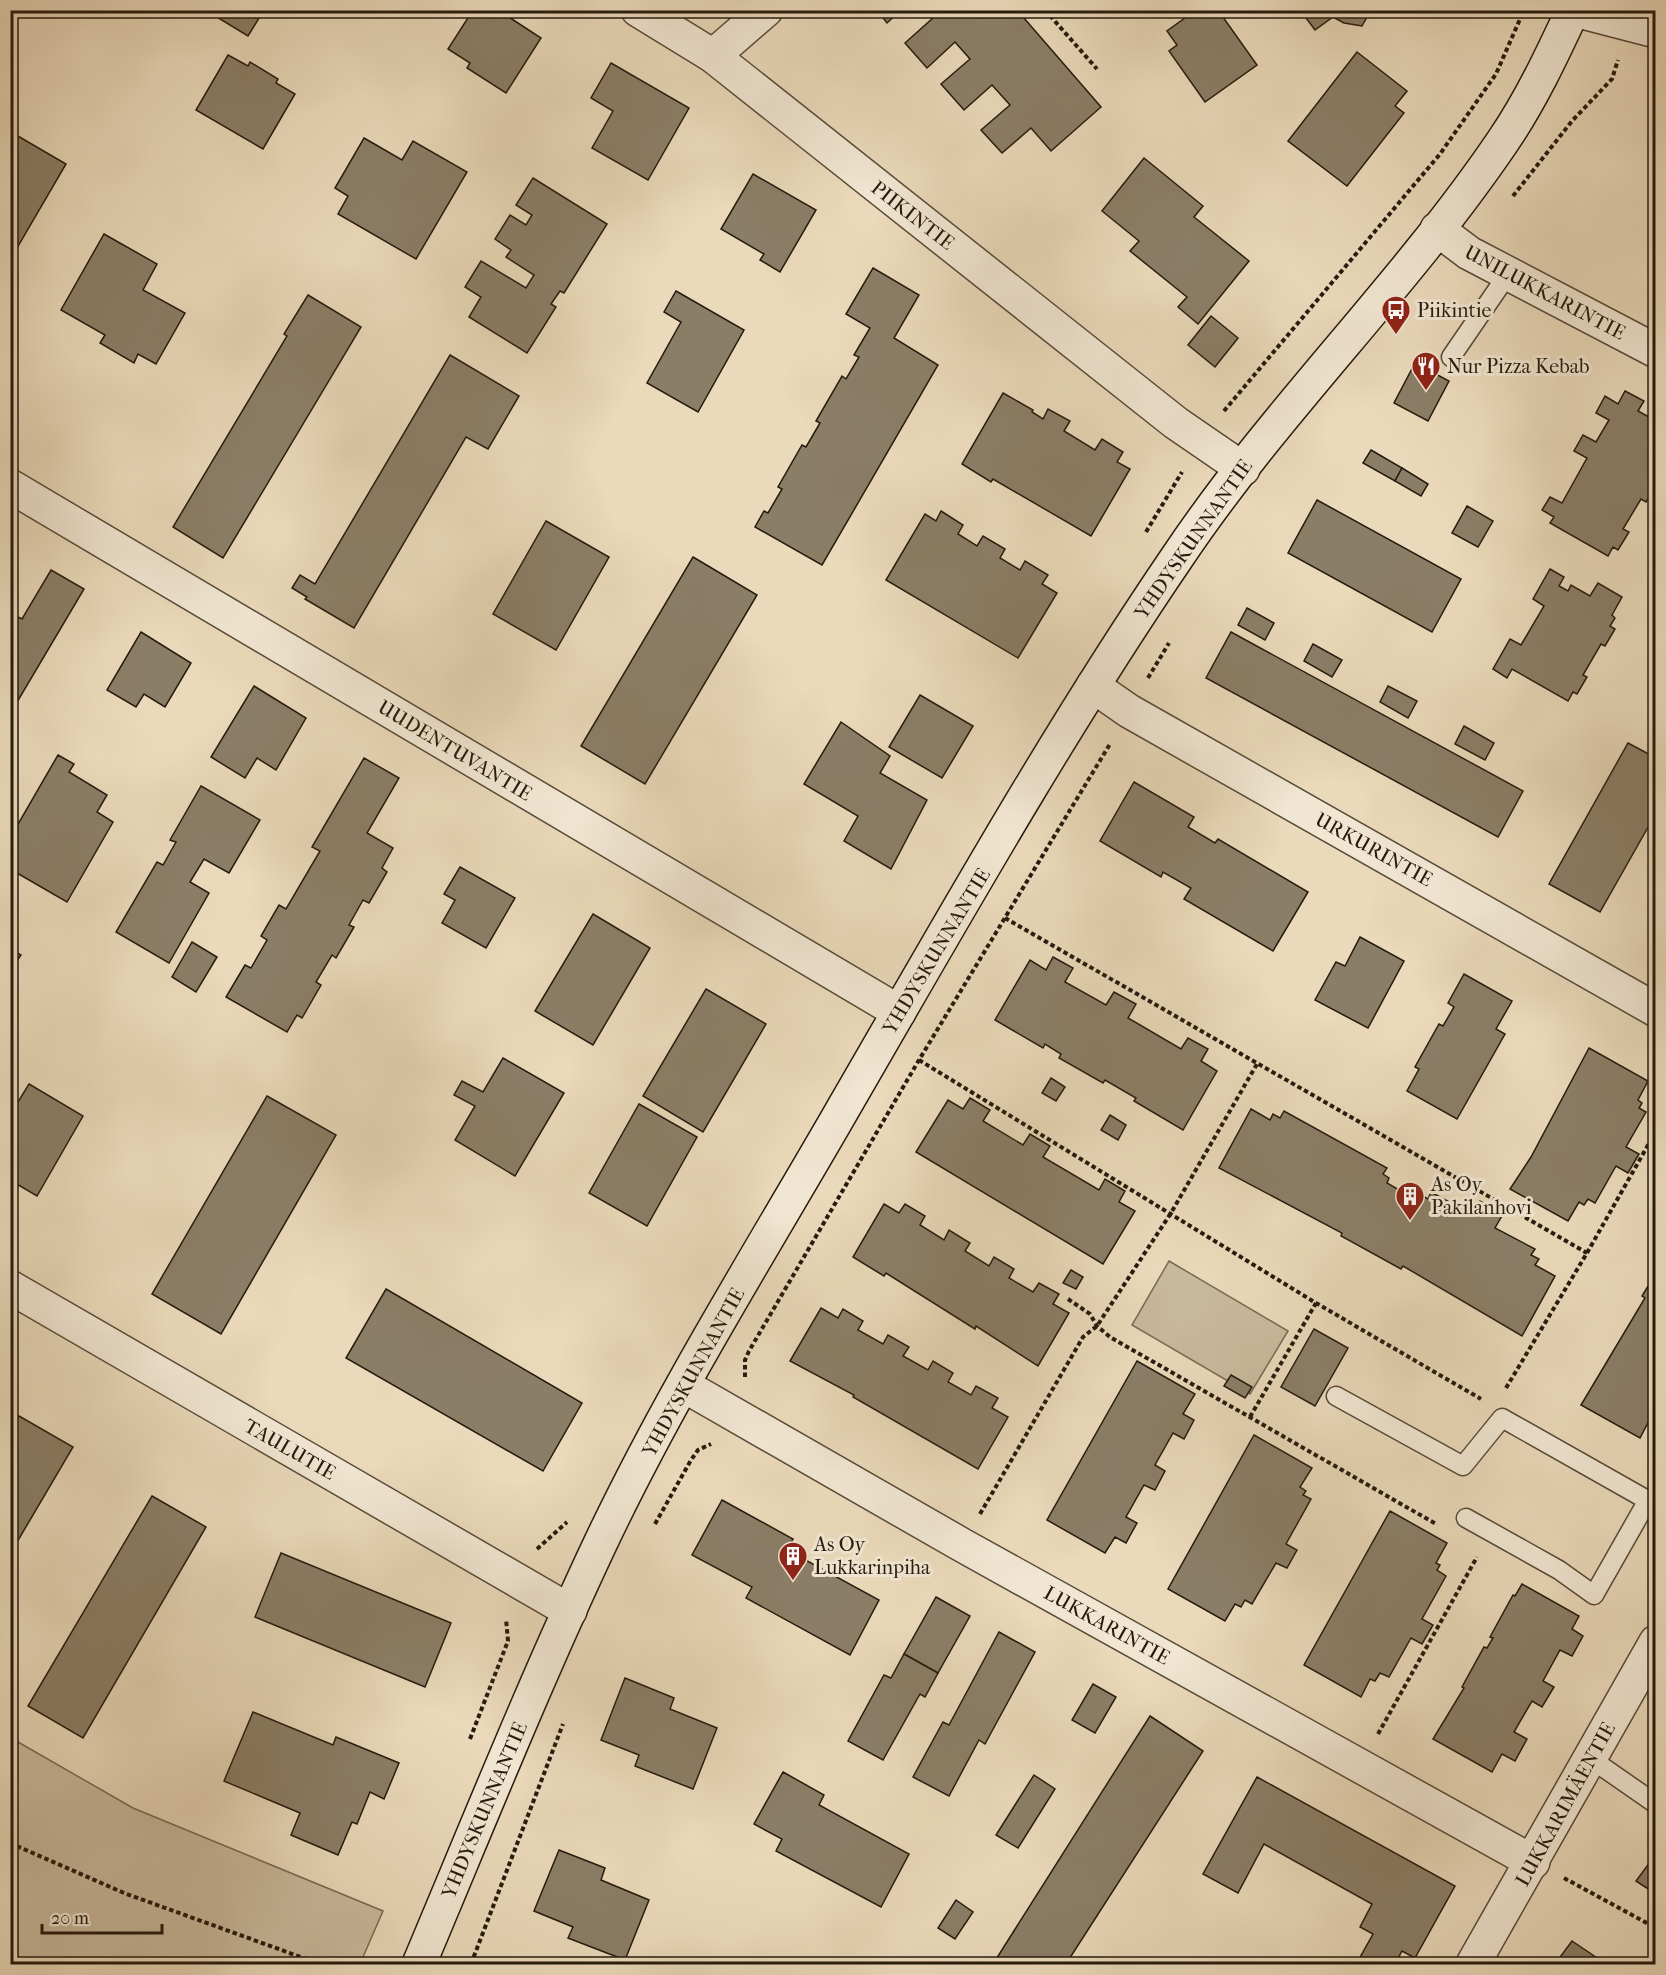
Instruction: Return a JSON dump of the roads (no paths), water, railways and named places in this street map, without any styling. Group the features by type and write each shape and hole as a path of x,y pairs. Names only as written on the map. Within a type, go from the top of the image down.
{"street":[{"name":"PIIKINTIE","path":"638,10 713,56 1176,423 1243,469"},
{"path":"713,56 766,10"},
{"path":"1574,10 1656,31"},
{"name":"YHDYSKUNNANTIE","path":"419,1965 603,1539 683,1385 899,1012 1093,686 1181,551 1271,429 1437,230 1504,141 1531,96 1574,10"},
{"name":"UNILUKKARINTIE","path":"1437,230 1469,253 1656,351"},
{"name":"UUDENTUVANTIE","path":"10,486 899,1012"},
{"name":"URKURINTIE","path":"1093,686 1129,711 1656,1010"},
{"name":"TAULUTIE","path":"10,1287 570,1611"},
{"name":"LUKKARINTIE","path":"683,1385 962,1545 1533,1862"},
{"name":"LUKKARIMÄENTIE","path":"1473,1965 1656,1642"}],"lane":[{"path":"1451,357 1508,274"},
{"path":"1336,1396 1463,1466 1499,1413 1652,1503 1594,1595 1559,1570 1466,1518"},
{"path":"1591,1759 1656,1804"}],"place":[{"name":"Piikintie","path":"1396,336"},
{"name":"Nur Pizza Kebab","path":"1426,392"},
{"name":"As Oy Pakilanhovi","path":"1410,1222"},
{"name":"As Oy Lukkarinpiha","path":"793,1582"}]}
